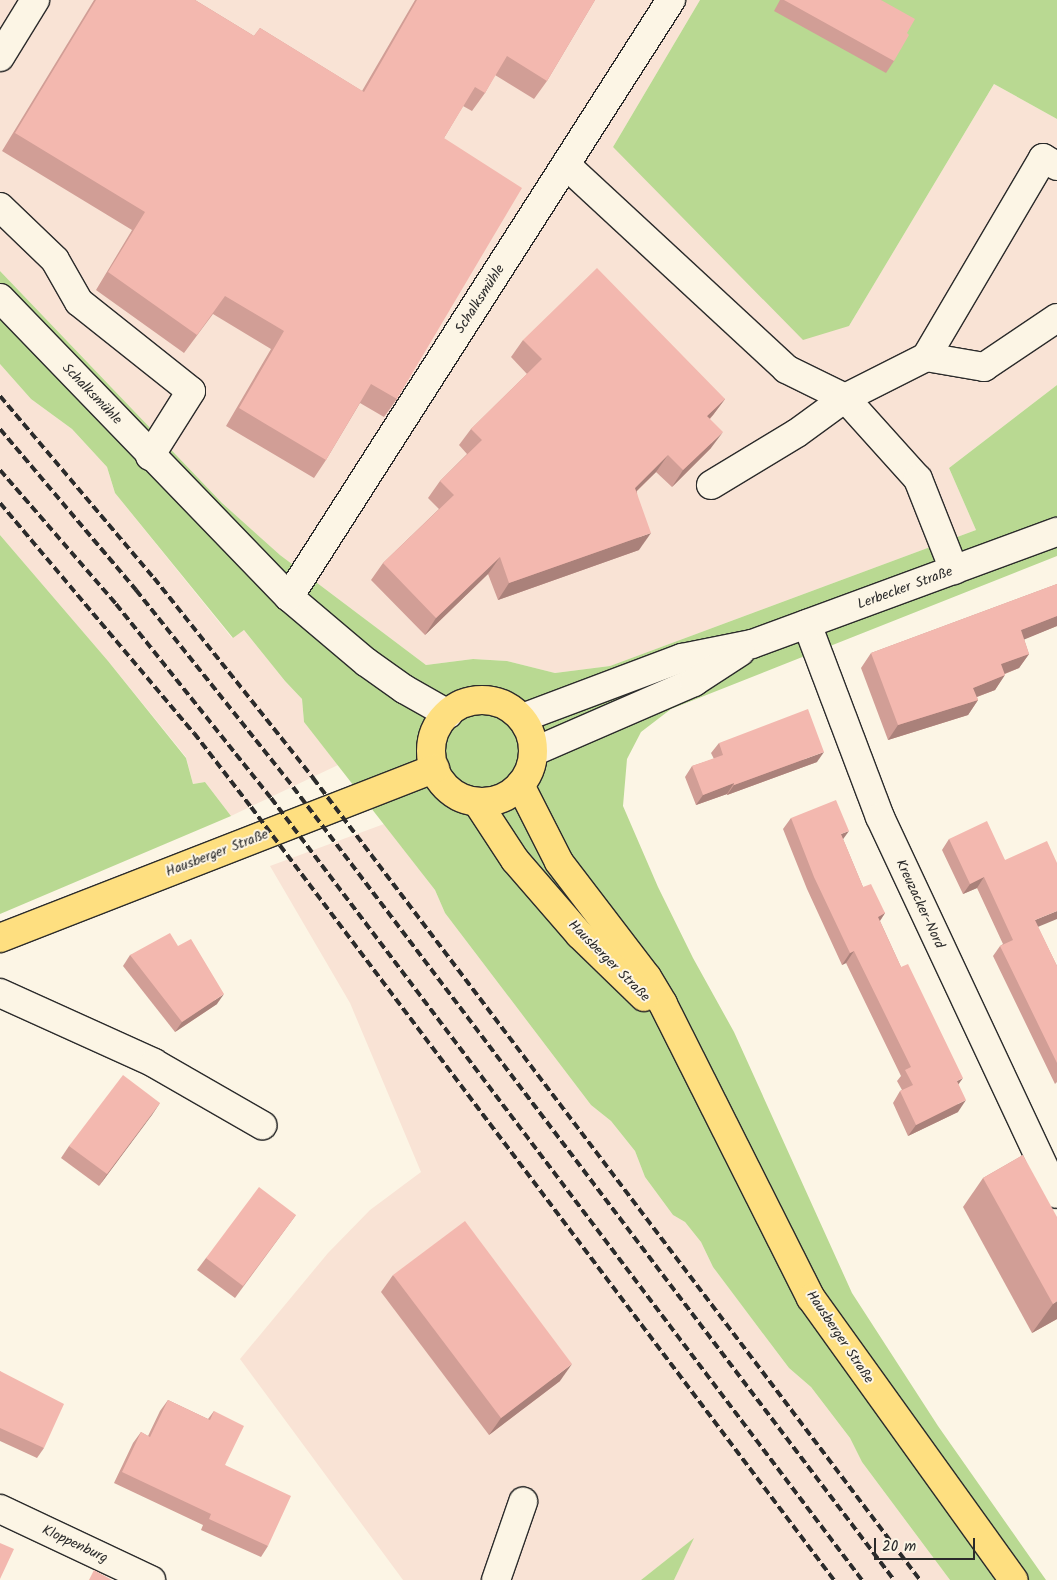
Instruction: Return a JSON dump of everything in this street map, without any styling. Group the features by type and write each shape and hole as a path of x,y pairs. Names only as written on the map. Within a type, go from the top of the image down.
{"main road":[{"path":"478,700 494,701 510,707 522,718 531,734 534,752 532,764 520,785 500,798 477,802 466,799 447,787 435,768 432,744 440,722 448,714 461,704 478,700"},
{"name":"Hausberger Straße","path":"0,938 435,768"},
{"name":"Hausberger Straße","path":"520,785 559,862 647,977 663,1004 811,1298 1014,1580"},
{"name":"Hausberger Straße","path":"477,802 515,860 580,935 671,1022"}],"street":[{"path":"0,57 35,0"},
{"name":"Schalksmühle","path":"289,598 672,0"},
{"path":"711,484 797,433 845,398 926,357 1043,158 1057,166"},
{"path":"566,165 786,369 845,398 918,479 954,570"},
{"path":"0,207 55,260 79,302 191,391 150,456"},
{"name":"Schalksmühle","path":"0,298 150,456 289,598 366,662 404,689 448,714"},
{"path":"926,357 984,367 1057,318"},
{"name":"Lerbecker Straße","path":"522,718 682,658 752,644 1057,532"},
{"name":"Kreuzacker-Nord","path":"807,624 880,817 1054,1186"},
{"name":"Lerbecker Straße","path":"534,752 694,682 752,644"},
{"path":"0,993 154,1063 262,1125"},
{"path":"496,1580 523,1502"},
{"name":"Kloppenburg","path":"0,1509 151,1580"}],"shaded area":[{"path":"0,0 700,0 613,147 849,326 994,84 1057,119 1057,385 949,468 976,530 610,666 555,673 507,661 473,659 426,665 280,555 222,503 0,271"},
{"path":"0,364 31,399 72,429 107,467 115,493 232,638 244,630 302,699 304,722 338,765 231,816 205,782 193,784 186,757 108,661 0,535"},
{"path":"384,824 435,890 445,913 591,1105 611,1121 635,1151 645,1177 673,1215 685,1222 701,1242 713,1267 789,1368 811,1387 850,1438 862,1462 950,1580 674,1580 693,1539 641,1580 403,1580 240,1359 328,1253 370,1210 421,1172 350,1003 270,866"}],"green space":[{"path":"700,0 1057,0 1057,119 994,84 849,326 803,340 613,147"},
{"path":"0,271 222,503 280,555 426,665 473,659 507,661 555,673 610,666 976,530 949,468 1057,385 1057,556 671,709 641,732 627,759 623,806 658,887 693,958 734,1032 852,1293 938,1426 1046,1580 950,1580 862,1462 850,1438 811,1387 789,1368 713,1267 701,1242 685,1222 673,1215 645,1177 635,1151 611,1121 591,1105 445,913 435,890 304,722 302,699 244,630 233,638 115,493 107,467 72,429 31,399 0,364"},
{"path":"0,535 108,661 186,758 193,784 205,782 231,816 0,914"},
{"path":"694,1538 674,1580 641,1580"}],"building":[{"path":"96,0 195,0 254,36 260,28 364,92 417,0 595,0 547,81 507,56 485,93 475,87 444,138 522,188 397,399 371,384 326,460 239,408 284,331 225,296 197,335 108,272 145,212 15,133"},
{"path":"784,0 881,0 915,19 907,33 909,35 894,61"},
{"path":"597,268 725,399 707,416 723,432 683,470 668,455 635,488 651,533 509,583 500,557 436,618 383,563 454,495 440,481 482,440 471,429 542,359 523,340"},
{"path":"1057,584 1057,616 1021,630 1029,654 1001,664 1005,675 973,688 978,700 898,725 871,653"},
{"path":"808,709 824,752 703,795 692,766 723,755 719,743"},
{"path":"836,800 849,831 841,834 863,887 871,884 885,913 878,917 901,967 908,964 963,1078 957,1081 966,1100 916,1125 900,1091 913,1085 905,1070 911,1067 854,951 850,953 814,877 791,818"},
{"path":"987,821 1005,860 1047,841 1057,863 1057,911 1035,920 1057,966 1057,1063 1000,946 1013,940 984,877 970,884 949,839"},
{"path":"170,933 178,946 191,939 224,994 182,1022 130,955"},
{"path":"123,1075 160,1103 107,1174 69,1146"},
{"path":"1023,1155 1057,1217 1057,1301 1053,1304 983,1178"},
{"path":"259,1187 296,1215 243,1286 206,1258"},
{"path":"465,1221 572,1364 501,1418 393,1275"},
{"path":"0,1371 64,1404 44,1448 0,1428"},
{"path":"168,1400 210,1420 214,1411 244,1426 225,1465 291,1496 268,1546 209,1519 211,1514 122,1472 141,1432 150,1437"},
{"path":"0,1543 14,1549 0,1579"},
{"path":"94,1570 112,1580 89,1580"}],"railway":[{"path":"0,396 154,578 313,778 920,1580"},
{"path":"0,429 136,590 293,787 894,1580"},
{"path":"0,470 116,604 271,798 862,1580"},
{"path":"0,503 194,733 834,1580"}]}
